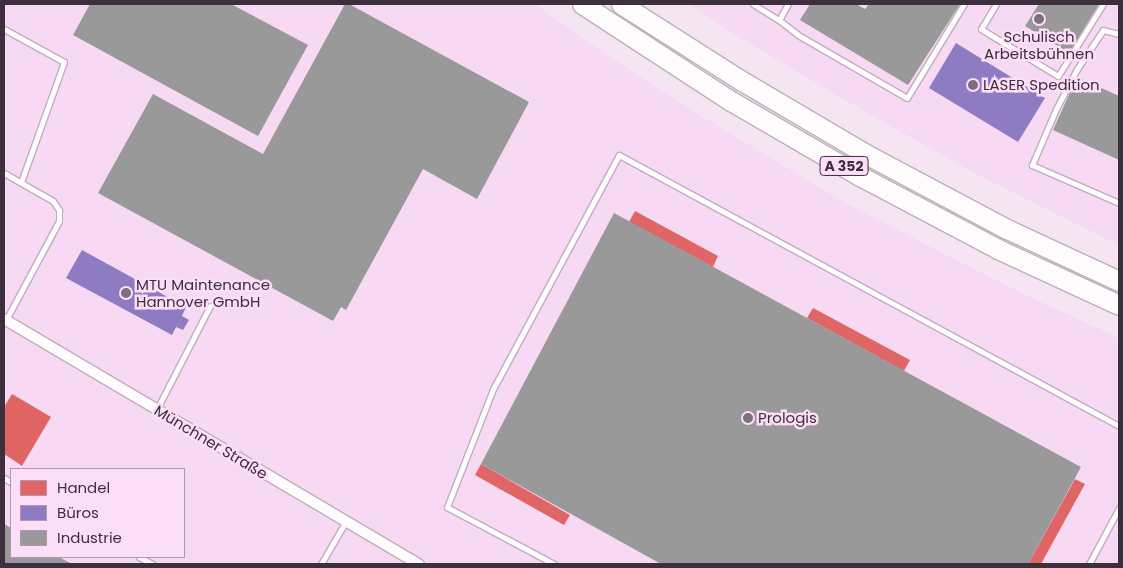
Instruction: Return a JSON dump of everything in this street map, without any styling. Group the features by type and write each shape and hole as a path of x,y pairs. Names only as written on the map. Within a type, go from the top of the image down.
{"highway":[{"name":"A 352","path":"582,4 731,101 860,176 998,249 1119,305"},
{"name":"A 352","path":"621,4 742,82 864,153 1006,229 1119,281"}],"street":[{"name":"Münchner Straße","path":"5,320 418,564"}],"lane":[{"path":"753,4 779,20 798,35 906,98 964,4"},
{"path":"779,20 788,4"},
{"path":"996,4 981,29 1058,76 1103,4"},
{"path":"4,29 64,62 21,182"},
{"path":"1119,34 1103,30 1077,69 1056,109 1032,165 1119,203"},
{"path":"554,564 447,507 493,389 619,155 1119,426"},
{"path":"4,173 53,201 59,210 59,221 5,320"},
{"path":"157,410 210,306"},
{"path":"1089,564 1119,508"},
{"path":"321,564 346,522"},
{"path":"141,558 152,564"}],"shaded area":[{"path":"4,4 535,4 595,47 693,111 844,202 1009,287 1119,338 1119,564 4,564"},
{"path":"690,4 1119,4 1119,245 982,177 860,109 732,33"}],"building: Handel":[{"path":"635,211 718,256 713,267 629,222"},
{"path":"813,308 910,360 904,371 807,318"},
{"path":"12,394 51,417 22,466 4,454 4,407"},
{"path":"481,464 570,515 564,525 475,475"},
{"path":"1075,479 1085,484 1041,564 1028,564"}],"building: Büros":[{"path":"956,43 1045,98 1018,142 929,88"},
{"name":"MTU Maintenance Hannover GmbH","path":"82,250 186,307 182,316 189,320 183,330 176,327 172,335 66,278"}],"building: Industrie":[{"path":"90,4 231,4 308,45 258,136 73,35"},
{"path":"345,4 349,4 529,102 477,199 423,169 346,310 341,307 333,321 98,193 153,94 263,154"},
{"path":"810,4 856,4 865,9 869,4 960,4 908,85 800,20"},
{"path":"1039,4 1099,4 1069,53 1025,26"},
{"path":"1077,77 1119,96 1119,160 1053,130"},
{"name":"Prologis","path":"614,213 1081,467 1028,564 661,564 481,464"},
{"path":"4,524 10,527 10,558 61,558 72,564 4,564"}],"place":[{"name":"Schulisch Arbeitsbühnen","path":"1039,19"},
{"name":"LASER Spedition","path":"973,85"},
{"name":"MTU Maintenance Hannover GmbH","path":"126,293"},
{"name":"Prologis","path":"748,418"}]}
